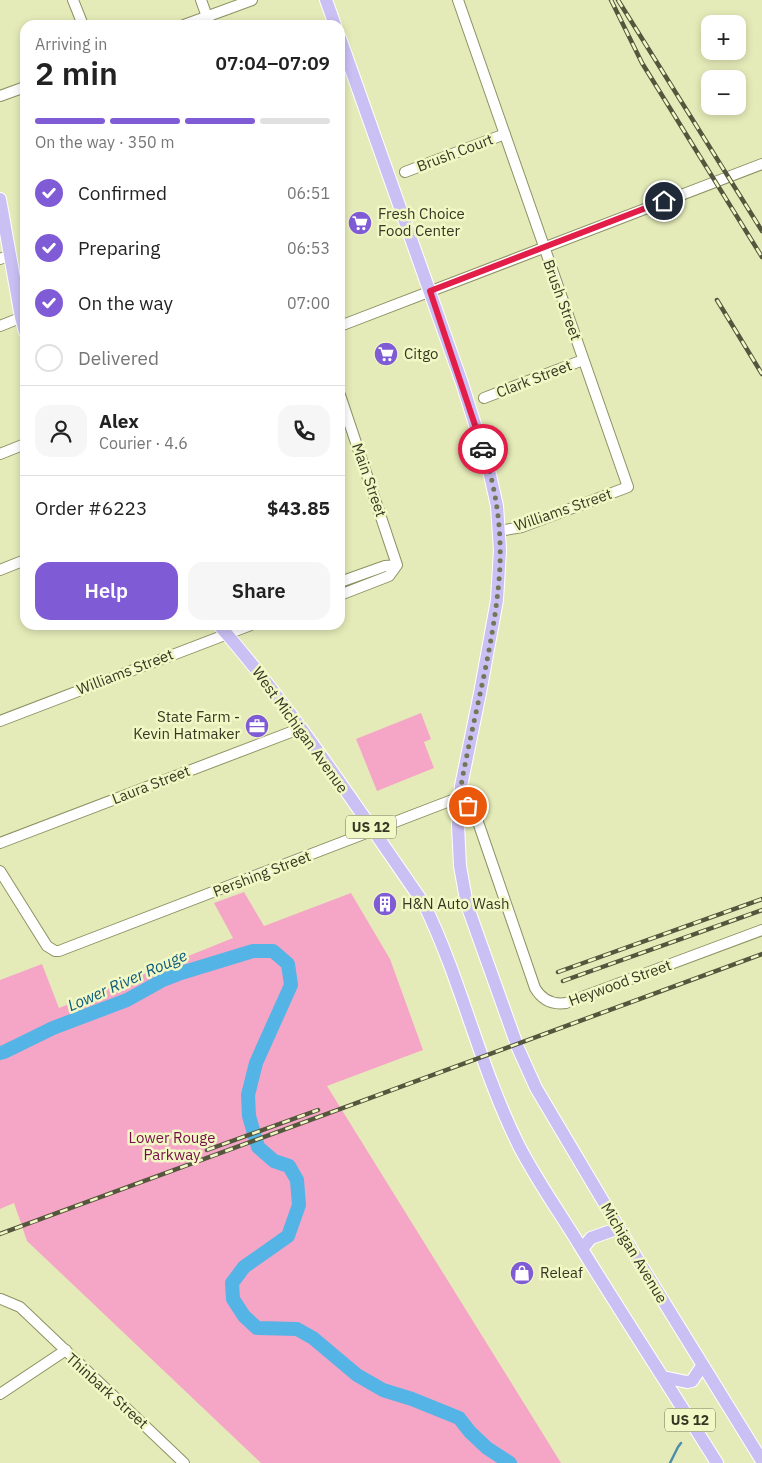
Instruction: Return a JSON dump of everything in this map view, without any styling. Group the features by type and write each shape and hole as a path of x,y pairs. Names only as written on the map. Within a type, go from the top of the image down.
{"main road":[{"path":"326,0 333,20"},
{"name":"US 12","path":"345,52 430,291 488,466 497,506 500,565 497,600 460,797"},
{"path":"0,198 5,257 20,306"},
{"name":"West Michigan Avenue","path":"223,630 300,725 424,904 440,935 508,1124 520,1148 582,1249"},
{"name":"Michigan Avenue","path":"460,797 458,824 460,866 467,904 516,1040 536,1088 702,1366 762,1461"},
{"path":"582,1249 591,1238 619,1228"},
{"name":"US 12","path":"582,1249 717,1463"},
{"path":"663,1377 688,1382 692,1381 702,1366"}],"street":[{"path":"73,0 81,20"},
{"path":"201,0 209,20"},
{"path":"211,20 252,0"},
{"name":"Brush Street","path":"458,0 628,487"},
{"path":"0,96 20,89"},
{"name":"Brush Court","path":"405,172 505,134"},
{"path":"345,324 762,164"},
{"path":"0,326 20,317"},
{"name":"Clark Street","path":"484,398 584,360"},
{"name":"Main Street","path":"345,409 397,565"},
{"path":"0,454 20,446"},
{"name":"Williams Street","path":"499,531 522,527 628,487"},
{"path":"0,570 20,562"},
{"path":"345,580 385,566 397,565"},
{"path":"345,592 389,576 397,565"},
{"name":"Williams Street","path":"0,721 223,630"},
{"name":"Laura Street","path":"0,843 291,732 300,725"},
{"name":"Pershing Street","path":"0,871 47,946 55,952 460,797"},
{"name":"Heywood Street","path":"460,797 478,822 535,988 547,1001 559,1004 566,1003 762,930"},
{"path":"1,1298 20,1307 66,1350"},
{"name":"Thinbark Street","path":"0,1394 66,1350 184,1463"}],"green space":[{"path":"421,713 431,739 424,742 434,768 377,791 356,739"},
{"name":"Lower Rouge Parkway","path":"244,892 264,926 351,893 390,959 423,1050 327,1086 561,1463 261,1463 27,1241 14,1203 0,1209 0,980 42,964 59,1008 233,938 214,903"}],"waterway":[{"name":"Lower River Rouge","path":"0,1053 53,1028 127,1000 163,980 181,973 253,951 273,951 288,964 291,985 256,1063 248,1095 249,1116 258,1147 274,1161 289,1166 297,1180 299,1205 288,1236 244,1267 232,1283 233,1299 244,1316 257,1328 297,1329 313,1338 357,1375 383,1390 412,1399 459,1418 470,1432 487,1448 510,1463"},
{"path":"670,1463 681,1443"}],"railway":[{"path":"611,0 642,63 762,257"},
{"path":"618,0 762,231"},
{"path":"717,300 762,374"},
{"path":"558,972 762,899"},
{"path":"563,981 762,910"},
{"path":"0,1234 762,954"},
{"path":"207,1150 318,1110"}],"way so far":[{"path":"468,806 460,797 461,786 480,694 500,580 497,506 483,449"}],"place":[{"name":"Fresh Choice Food Center","path":"360,223"},
{"name":"Citgo","path":"386,354"},
{"name":"State Farm - Kevin Hatmaker","path":"257,726"},
{"name":"H&N Auto Wash","path":"385,904"},
{"name":"Releaf","path":"522,1273"}],"route":[{"path":"483,449 430,291 664,201"}]}
